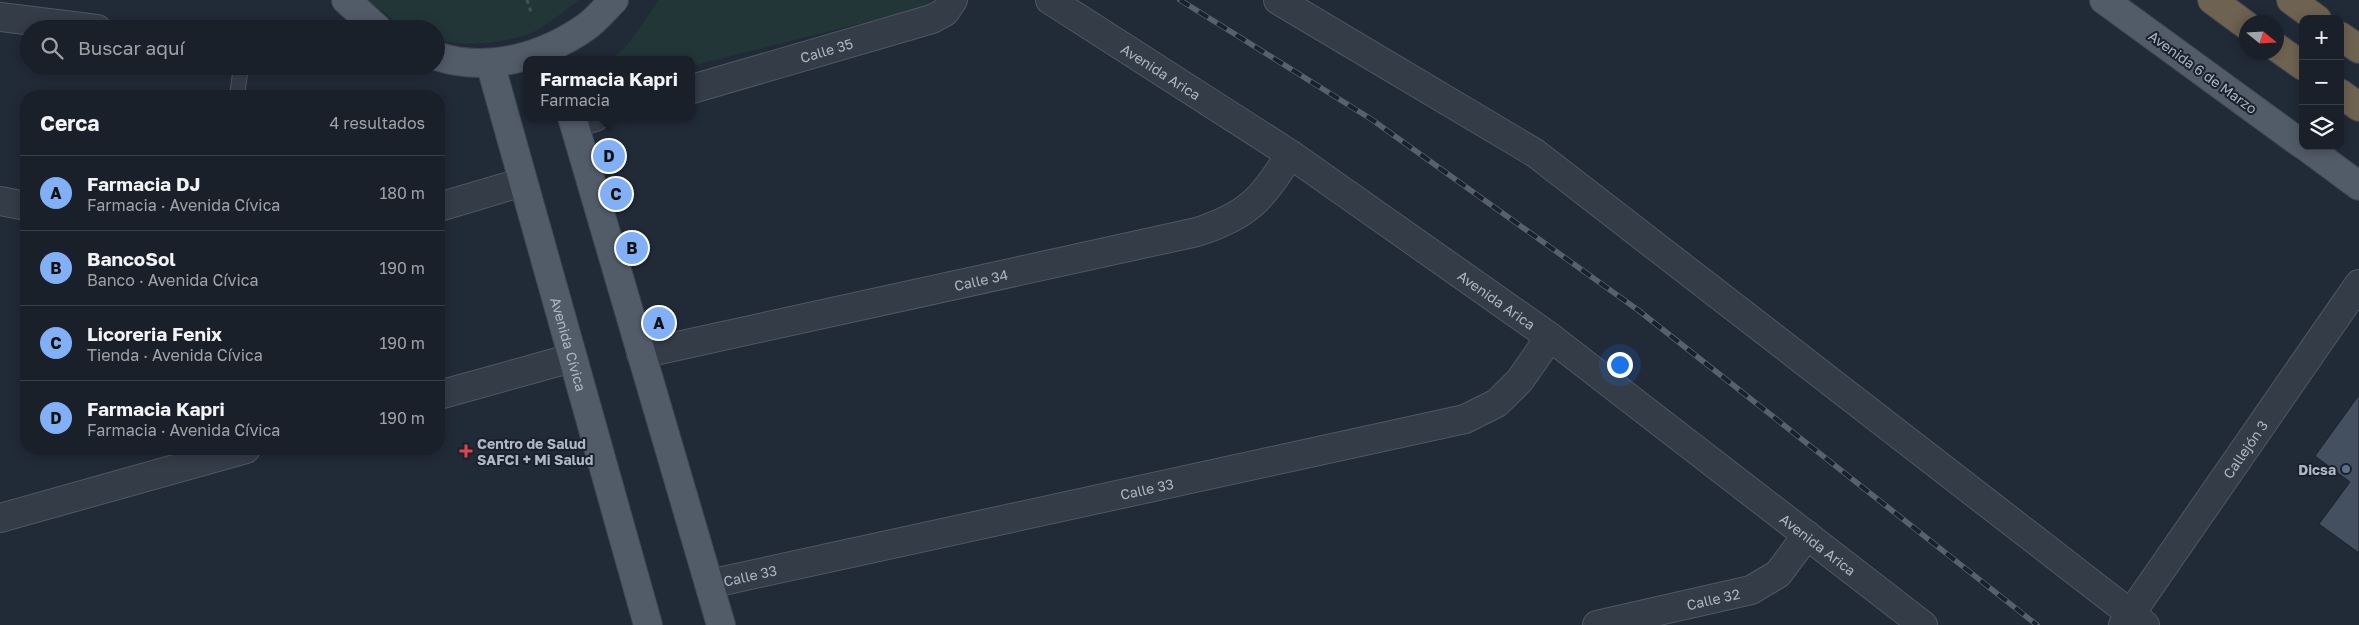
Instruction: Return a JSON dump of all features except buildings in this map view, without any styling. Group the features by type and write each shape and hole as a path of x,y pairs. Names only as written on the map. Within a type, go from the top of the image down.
{"highway":[{"path":"2212,0 2239,20"},
{"path":"2291,0 2312,15"},
{"path":"2315,0 2324,15"},
{"path":"2344,39 2359,49"},
{"path":"2284,53 2299,63"},
{"path":"2344,96 2359,107"}],"main road":[{"path":"346,0 363,20"},
{"path":"538,56 554,54 588,26 614,0"},
{"name":"Avenida 6 de Marzo","path":"2104,0 2299,142"},
{"path":"445,59 490,63 523,58"},
{"name":"Avenida Cívica","path":"490,63 648,625"},
{"path":"581,121 641,354 721,625"},
{"name":"Avenida 6 de Marzo","path":"2310,150 2359,186"}],"street":[{"name":"Calle 35","path":"695,88 932,19 945,12 953,0"},
{"name":"Avenida Arica","path":"1050,0 1290,154 1550,337 1923,625"},
{"path":"1278,0 1535,153 2133,621"},
{"path":"0,17 24,20"},
{"name":"Calle 34","path":"641,354 1197,232 1226,223 1263,196 1290,154"},
{"path":"445,205 523,182"},
{"path":"0,202 20,205"},
{"name":"Callejón 3","path":"2133,621 2359,284"},
{"name":"Calle 33","path":"709,584 1465,420 1497,403 1514,386 1550,337"},
{"path":"445,393 572,358"},
{"path":"0,518 225,455"},
{"name":"Calle 32","path":"1597,625 1751,590 1778,574 1807,535"}],"lane":[{"path":"238,90 240,75"}],"path":[{"path":"526,0 532,14"}],"green space":[{"path":"367,0 579,0 546,25 531,33 490,42 445,41 445,20 393,20"},
{"path":"659,0 930,0 926,7 695,65 695,56 616,56 629,43"}],"railway":[{"path":"1180,0 1371,119 1638,310 2037,625"}],"place":[{"name":"Farmacia Kapri","path":"609,156"},
{"name":"Licoreria Fenix","path":"616,194"},
{"name":"BancoSol","path":"632,248"},
{"name":"Farmacia DJ","path":"659,323"},
{"name":"Centro de Salud SAFCI + Mi Salud","path":"466,451"},
{"name":"Dicsa","path":"2346,469"}]}
